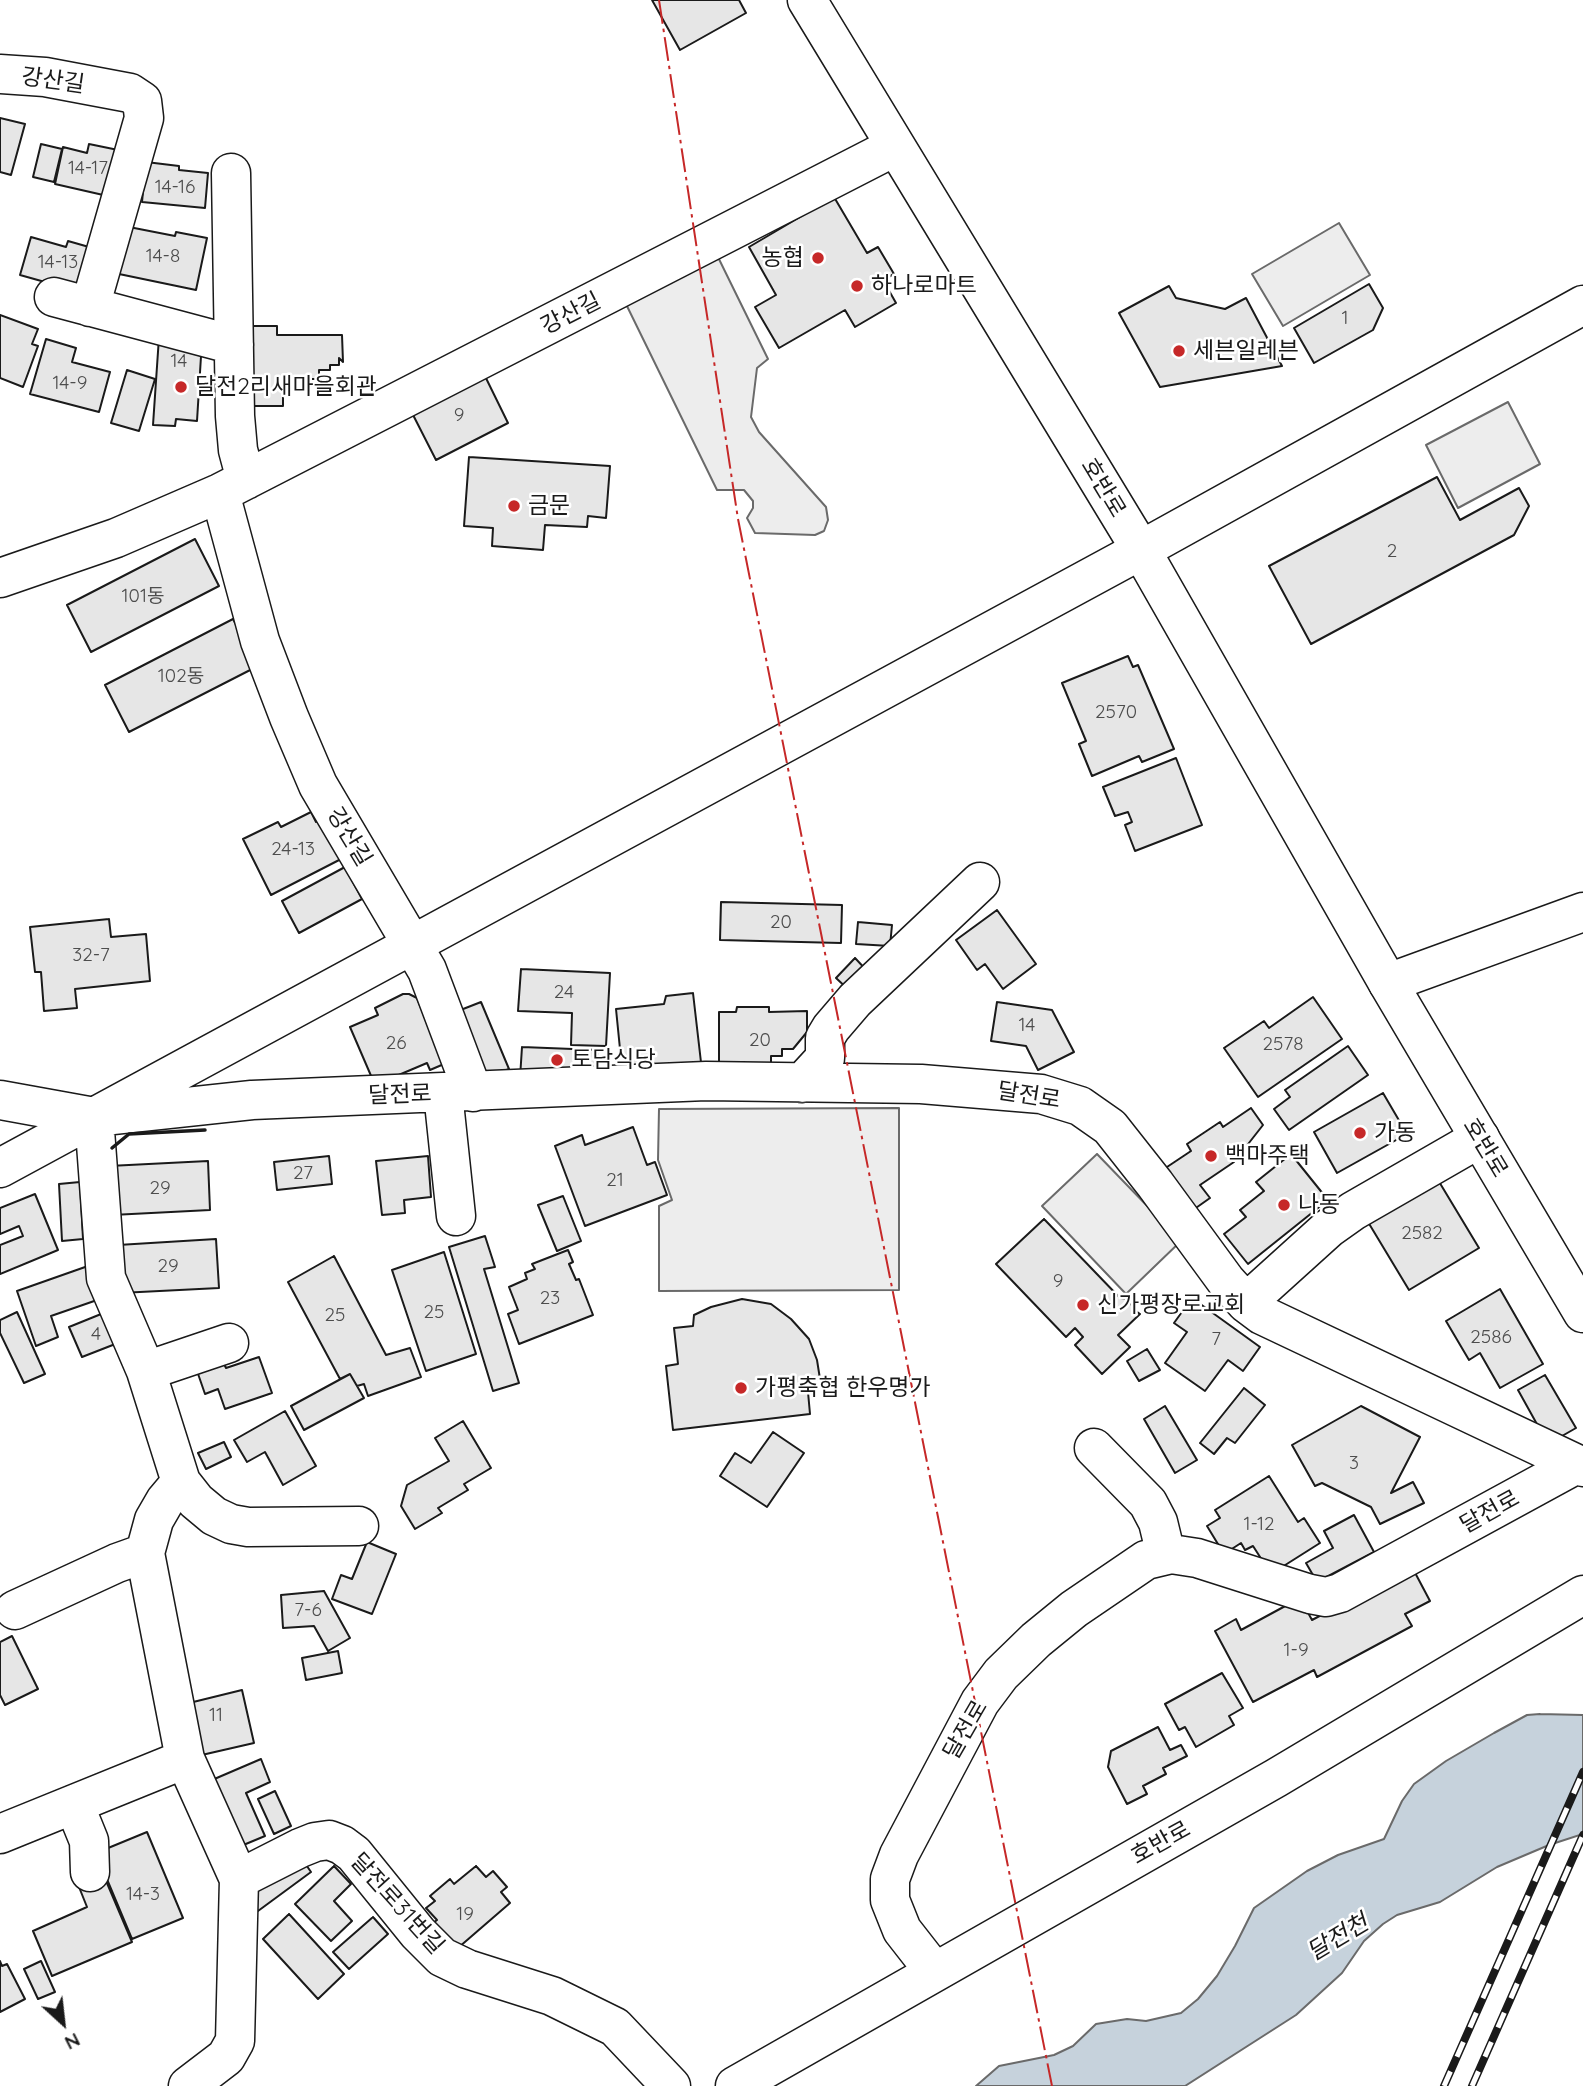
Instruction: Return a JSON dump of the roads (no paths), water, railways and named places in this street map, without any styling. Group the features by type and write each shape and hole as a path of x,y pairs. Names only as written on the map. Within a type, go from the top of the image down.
{"street":[{"name":"호반로","path":"807,0 1141,550 1388,983 1583,1313"},
{"name":"강산길","path":"0,74 45,77 130,93 142,101 144,118 90,307"},
{"name":"강산길","path":"0,578 116,538 233,486 894,147"},
{"name":"강산길","path":"231,173 235,416 238,450 233,486 261,641 313,773 427,970 458,1092 456,1216"},
{"path":"54,297 234,345"},
{"path":"0,1168 1141,550 1583,305"},
{"path":"803,1083 825,1058 825,1038 831,1028 855,1000 981,882"},
{"path":"1388,983 1583,912"},
{"name":"달전로","path":"0,1100 94,1117 252,1100 706,1081 921,1084 1041,1094 1080,1106 1110,1128 1214,1266 1246,1303 1283,1326 1580,1465"},
{"path":"94,1117 106,1278 146,1371 181,1482 196,1501 214,1516 231,1524 248,1527 359,1526"},
{"path":"1246,1303 1329,1228 1353,1211 1480,1138"},
{"path":"146,1371 229,1343"},
{"path":"1094,1448 1148,1503 1158,1522 1166,1555"},
{"name":"달전로","path":"933,1971 897,1920 890,1900 890,1879 909,1834 981,1702 1002,1674 1036,1640 1074,1609 1135,1566 1166,1555 1197,1558 1326,1597 1340,1593 1394,1566 1580,1465"},
{"path":"181,1482 154,1520 145,1553 185,1759 239,1879 235,2041 226,2057 188,2086"},
{"path":"15,1611 106,1568 145,1553"},
{"name":"호반로","path":"735,2086 1276,1778 1583,1595"},
{"path":"0,1834 185,1759"},
{"path":"74,1804 89,1842 90,1872"},
{"name":"달전로31번길","path":"239,1879 315,1842 329,1840 342,1845 354,1854 418,1933 442,1957 467,1969 552,1996 615,2027 671,2086"}],"water":[{"name":"달전천","path":"1527,1715 1583,1715 1583,1834 1497,1867 1440,1902 1397,1915 1364,1941 1342,1973 1296,2015 1185,2086 976,2086 999,2066 1054,2055 1073,2046 1096,2024 1127,2019 1146,2021 1181,2013 1198,1999 1217,1976 1254,1908 1307,1871 1338,1855 1384,1839 1402,1801 1414,1784 1446,1761 1494,1733"}],"railway":[{"path":"1444,2086 1583,1772"},
{"path":"1472,2086 1583,1835"}],"place":[{"name":"농협","path":"818,258"},
{"name":"하나로마트","path":"857,286"},
{"name":"세븐일레븐","path":"1179,351"},
{"name":"달전2리새마을회관","path":"181,387"},
{"name":"금문","path":"514,506"},
{"name":"토담식당","path":"557,1060"},
{"name":"가동","path":"1360,1133"},
{"name":"백마주택","path":"1211,1156"},
{"name":"나동","path":"1284,1205"},
{"name":"신가평장로교회","path":"1083,1305"},
{"name":"가평축협 한우명가","path":"741,1388"}]}
